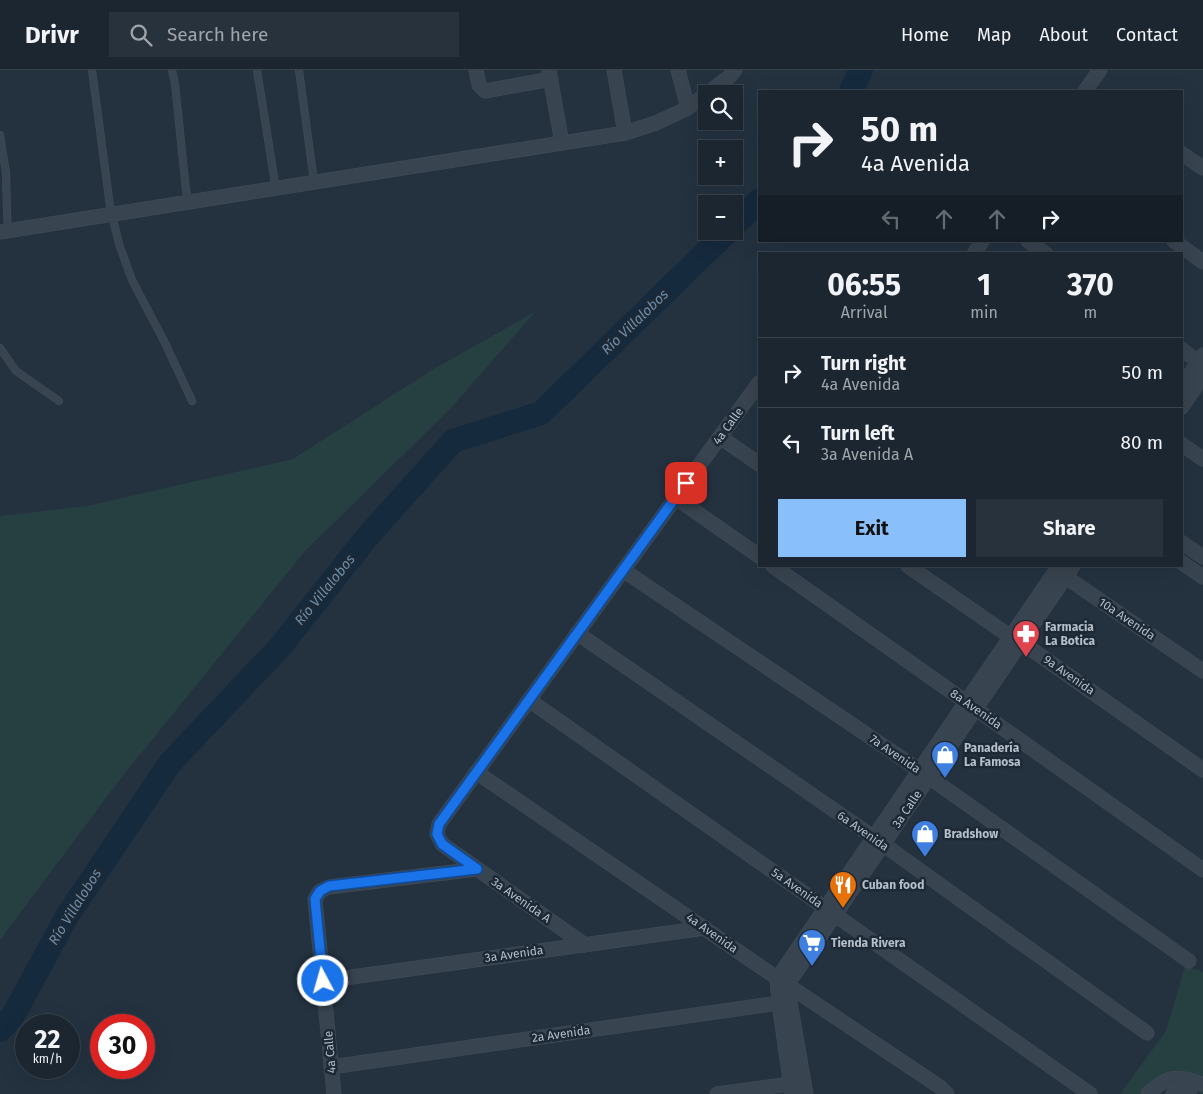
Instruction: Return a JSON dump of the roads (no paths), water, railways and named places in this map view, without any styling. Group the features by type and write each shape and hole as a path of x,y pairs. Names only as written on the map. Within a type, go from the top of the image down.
{"street":[{"path":"476,70 479,85 485,91 550,75 562,143"},
{"path":"614,70 625,133"},
{"path":"678,70 688,108"},
{"path":"718,85 735,70"},
{"path":"1088,90 1100,70"},
{"path":"4,231 625,133 656,123 688,108 698,100"},
{"path":"1183,154 1203,168"},
{"path":"1029,242 1043,252"},
{"path":"1175,242 1203,262"},
{"path":"1183,350 1202,360 1183,384"},
{"path":"1183,405 1203,376"},
{"name":"4a Calle","path":"437,834 439,824 476,772 758,384"},
{"path":"720,437 758,463"},
{"path":"1183,445 1203,459"},
{"path":"676,498 758,555"},
{"path":"1183,543 1203,557"},
{"path":"1183,563 1203,577"},
{"name":"8a Avenida","path":"774,567 1203,870"},
{"name":"9a Avenida","path":"909,567 1203,770"},
{"name":"3a Calle","path":"782,982 1016,639 1061,569"},
{"name":"10a Avenida","path":"1061,569 1203,671"},
{"name":"7a Avenida","path":"623,570 924,774 1189,961"},
{"name":"6a Avenida","path":"577,633 878,841 1147,1033"},
{"name":"5a Avenida","path":"529,700 1090,1094"},
{"name":"4a Avenida","path":"476,772 782,982 940,1087 946,1094"},
{"name":"3a Avenida A","path":"437,834 442,844 585,945"},
{"name":"4a Calle","path":"334,1094 315,899 320,891 329,886 477,869"},
{"name":"3a Avenida","path":"323,981 705,928"},
{"path":"782,982 791,1089"},
{"path":"717,1094 791,1089 809,1092 784,1003"},
{"name":"2a Avenida","path":"332,1067 784,1003"},
{"path":"1148,1094 1166,1080 1173,1078 1203,1084"},
{"path":"1173,1094 1190,1094"}],"lane":[{"path":"92,70 112,214 119,244 132,280 165,343 192,401"},
{"path":"172,70 189,202"},
{"path":"257,70 274,177 274,188"},
{"path":"299,70 314,182"},
{"path":"0,134 6,173 7,211 4,231"},
{"path":"0,348 16,371 59,400"}],"waterway":[{"name":"Río Villalobos","path":"851,90 861,70"},
{"name":"Río Villalobos","path":"743,216 758,202"},
{"name":"Río Villalobos","path":"0,1030 14,1014 67,916 170,763 280,647 367,537 453,441 541,413 719,240"}],"place":[{"name":"Farmacia La Botica","path":"1026,658"},
{"name":"Panadería La Famosa","path":"945,779"},
{"name":"Bradshow","path":"925,858"},
{"name":"Cuban food","path":"843,909"},
{"name":"Tienda Rivera","path":"812,967"}]}
